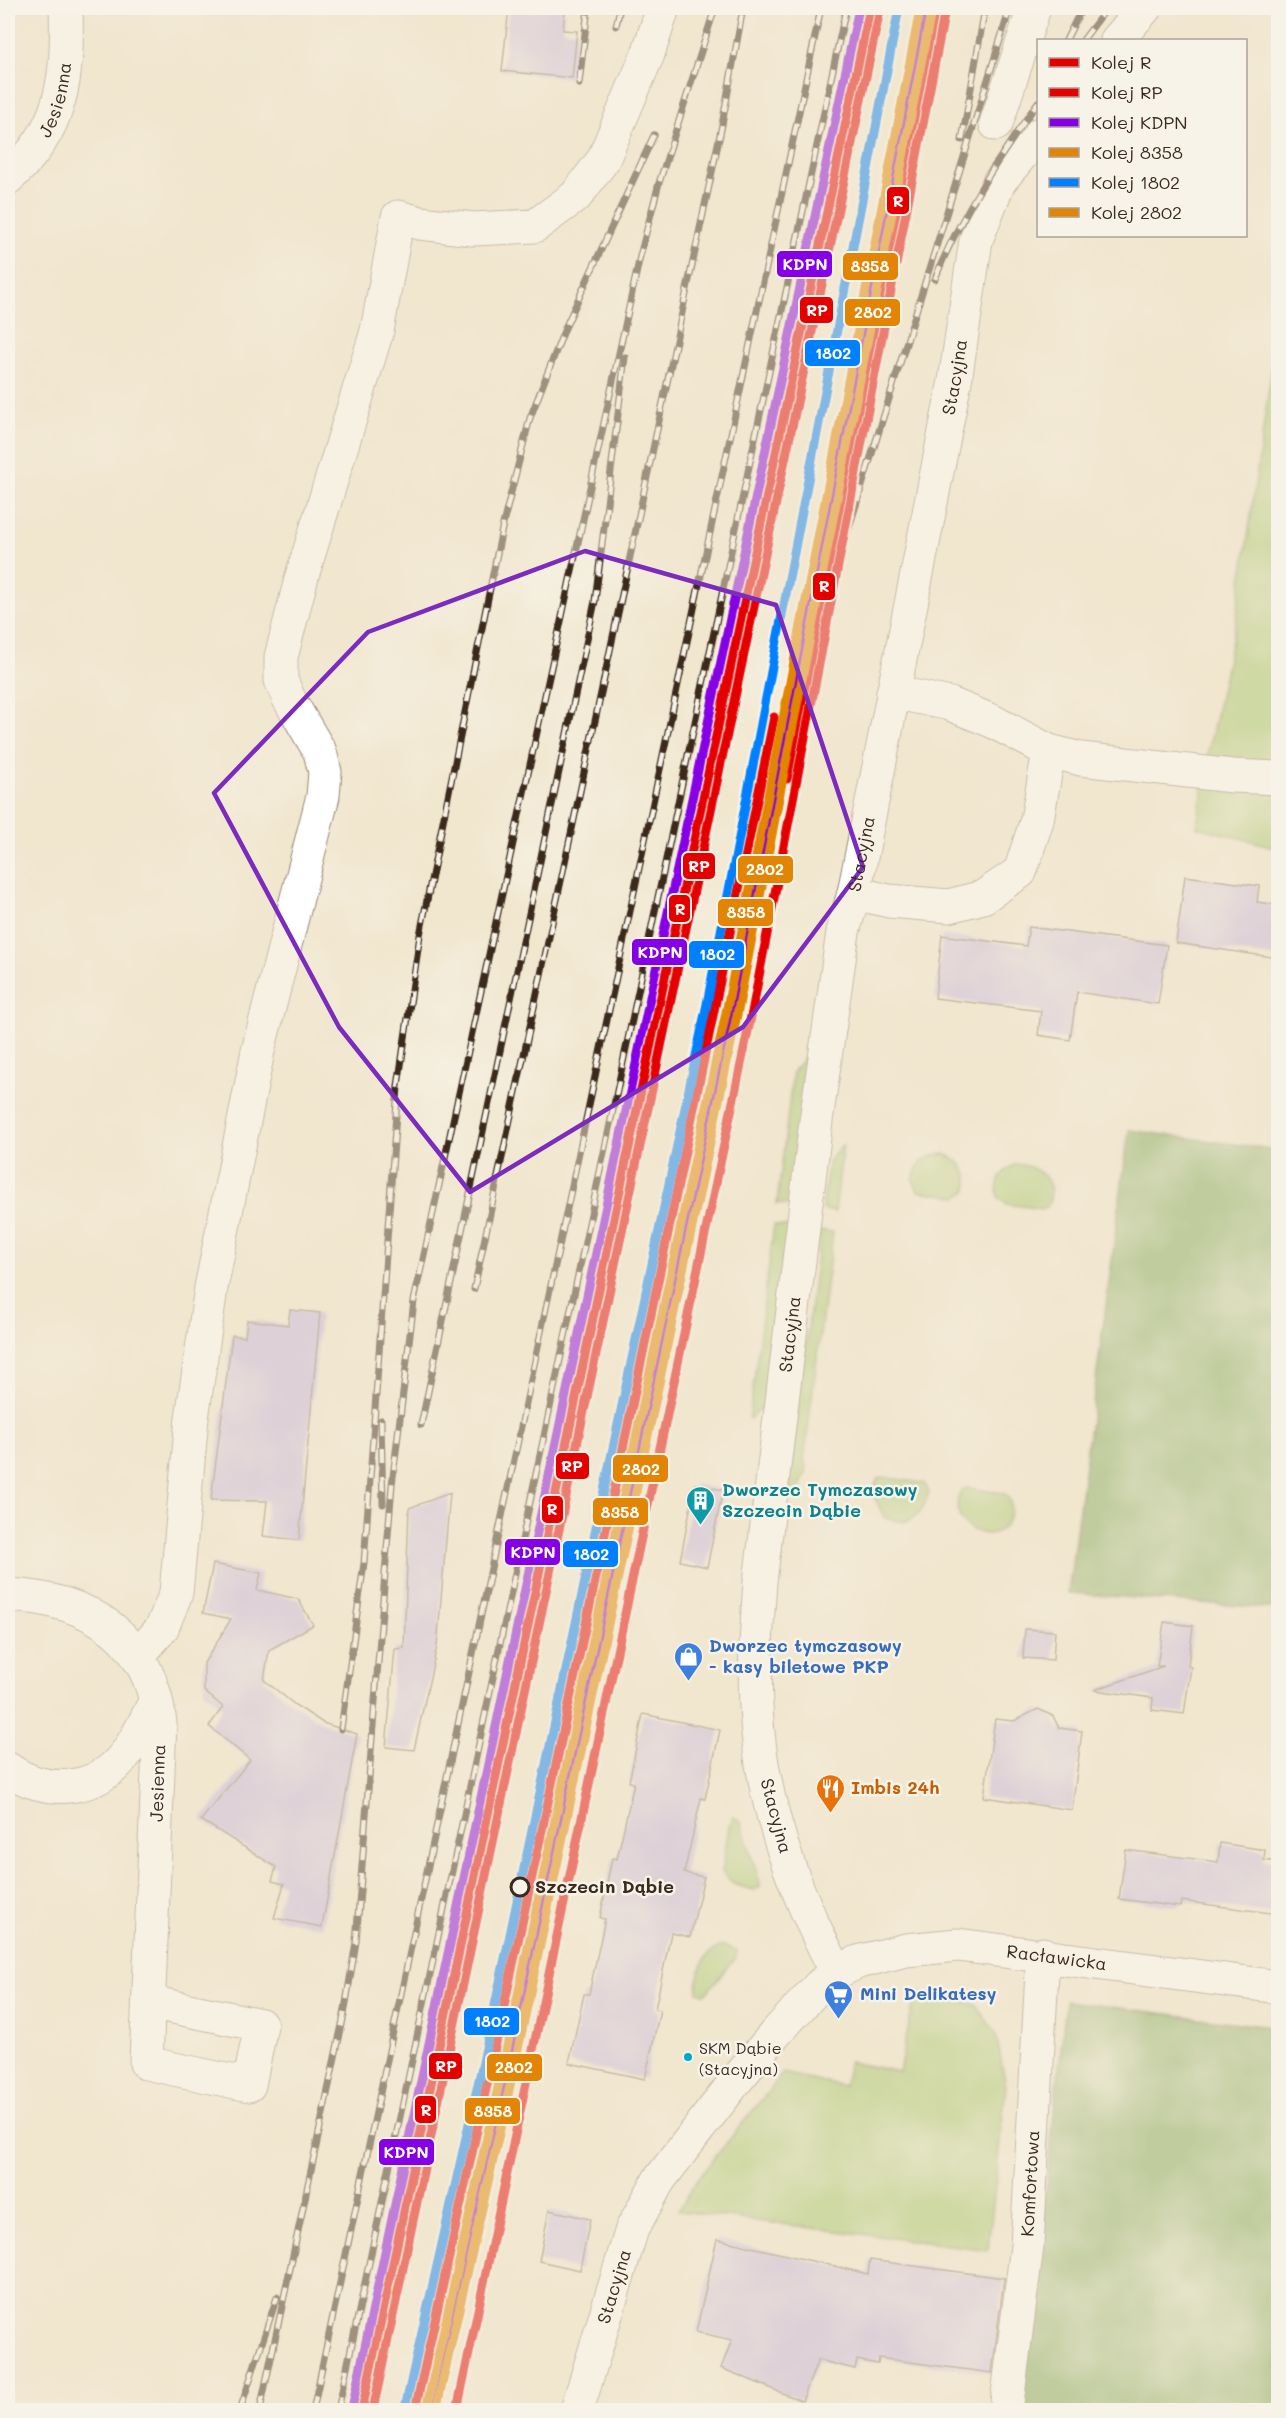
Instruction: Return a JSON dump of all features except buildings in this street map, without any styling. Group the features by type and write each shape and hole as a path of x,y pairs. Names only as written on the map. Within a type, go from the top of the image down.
{"street":[{"name":"Jesienna","path":"8,178 37,147 57,108 67,66 66,8"},
{"path":"137,1657 162,1628 176,1593 192,1418 211,1288 258,1051 323,796 325,772 320,752 289,699 281,680 281,657 287,627 377,331 398,217 420,223 473,229 535,226 576,196 607,150 648,54 663,8"},
{"path":"996,124 1034,8"},
{"path":"1118,39 1145,8"},
{"name":"Stacyjna","path":"587,2408 632,2229 659,2180 774,2034 820,1985 837,1972 813,1927 797,1886 767,1790 758,1732 756,1648 760,1582 816,1121 843,932 854,893 955,381 976,240 999,182 1037,136"},
{"path":"893,692 950,704 969,711 1049,751 1110,763 1232,776 1278,778"},
{"path":"854,893 890,901 949,906 983,897 1020,872 1037,820 1049,751"},
{"name":"Jesienna","path":"8,1595 43,1597 80,1608 112,1629 137,1657 156,1700 160,1739 146,2063 249,2085 261,2025 149,2002"},
{"path":"8,1769 27,1781 48,1787 71,1787 92,1781 112,1769 123,1758 156,1700"},
{"name":"Racławicka","path":"837,1972 880,1956 931,1946 958,1945 1043,1954 1278,1987"},
{"name":"Komfortowa","path":"1006,2410 1027,2246 1043,1954"}],"highlighted area":[{"path":"585,551 776,605 863,867 743,1027 470,1192 339,1027 214,793 368,632"}],"green space":[{"path":"1278,323 1278,848 1197,827 1208,753 1236,621"},
{"path":"810,1052 791,1205 777,1204 793,1071"},
{"path":"1129,1130 1278,1150 1278,1609 1068,1593"},
{"path":"843,1145 835,1212 822,1209 829,1160"},
{"path":"945,1154 961,1164 967,1174 966,1192 957,1197 918,1191 913,1180 917,1168 928,1158"},
{"path":"1016,1164 1033,1168 1045,1177 1051,1190 1047,1207 1042,1209 1007,1204 998,1197 997,1186 1000,1177"},
{"path":"774,1225 789,1227 768,1402 749,1419"},
{"path":"820,1231 833,1232 804,1460 807,1471 795,1498 790,1490 789,1478"},
{"path":"882,1477 924,1483 929,1492 918,1514 907,1521 884,1517 873,1494 877,1479"},
{"path":"967,1488 1006,1495 1010,1500 1011,1508 1004,1526 996,1532 985,1534 974,1531 965,1524 959,1515 957,1503 962,1490"},
{"path":"734,1817 741,1822 760,1883 760,1887 754,1890 733,1884 722,1871 729,1826"},
{"path":"725,1946 737,1950 736,1957 708,1991 704,1994 698,1992 698,1977 702,1963 712,1952"},
{"path":"916,1992 976,2005 996,2034 1006,2086 988,2250 678,2211 699,2177 783,2073 844,2086 849,2062 899,2072"},
{"path":"1066,2001 1278,2028 1278,2410 1022,2410"}],"railway":[{"path":"579,84 588,8"},
{"path":"616,26 620,8"},
{"path":"260,2410 344,2015 356,1942 392,1485 414,1301 640,256 659,183 715,8"},
{"path":"474,1289 722,125 743,8"},
{"path":"313,2410 821,8"},
{"path":"338,2410 846,8"},
{"path":"962,140 985,8"},
{"path":"799,717 836,570 1010,8"},
{"path":"1066,39 1082,8"},
{"path":"1084,39 1107,8"},
{"path":"935,279 968,210 1037,103"},
{"path":"341,1729 364,1563 398,1086 420,935 503,524 530,418 565,328 654,135"},
{"path":"421,1425 595,601 625,357"},
{"path":"381,1420 383,1504"},
{"path":"240,2410 277,2297"}],"rail line":[{"name":"KDPN","path":"352,2408 859,8"},
{"name":"R","path":"362,2410 870,8"},
{"name":"1802","path":"405,2408 483,2062 707,1004 899,8"},
{"name":"KDPN","path":"436,2408 732,1008 924,8"},
{"name":"R","path":"787,779 935,8"},
{"name":"RP","path":"373,2410 880,10"},
{"name":"8358","path":"426,2410 503,2066 727,1008 920,10"},
{"name":"RP","path":"457,2410 752,1012 945,10"},
{"name":"2802","path":"436,2410 514,2068 738,1010 931,12"},
{"name":"R","path":"415,2410 599,1565 774,717"}],"place":[{"name":"Dworzec Tymczasowy Szczecin Dąbie","path":"701,1526"},
{"name":"Dworzec tymczasowy - kasy biletowe PKP","path":"688,1682"},
{"name":"Imbis 24h","path":"830,1814"},
{"name":"Szczecin Dąbie","path":"520,1887"},
{"name":"Mini Delikatesy","path":"839,2020"},
{"name":"SKM Dąbie (Stacyjna)","path":"688,2057"}]}
